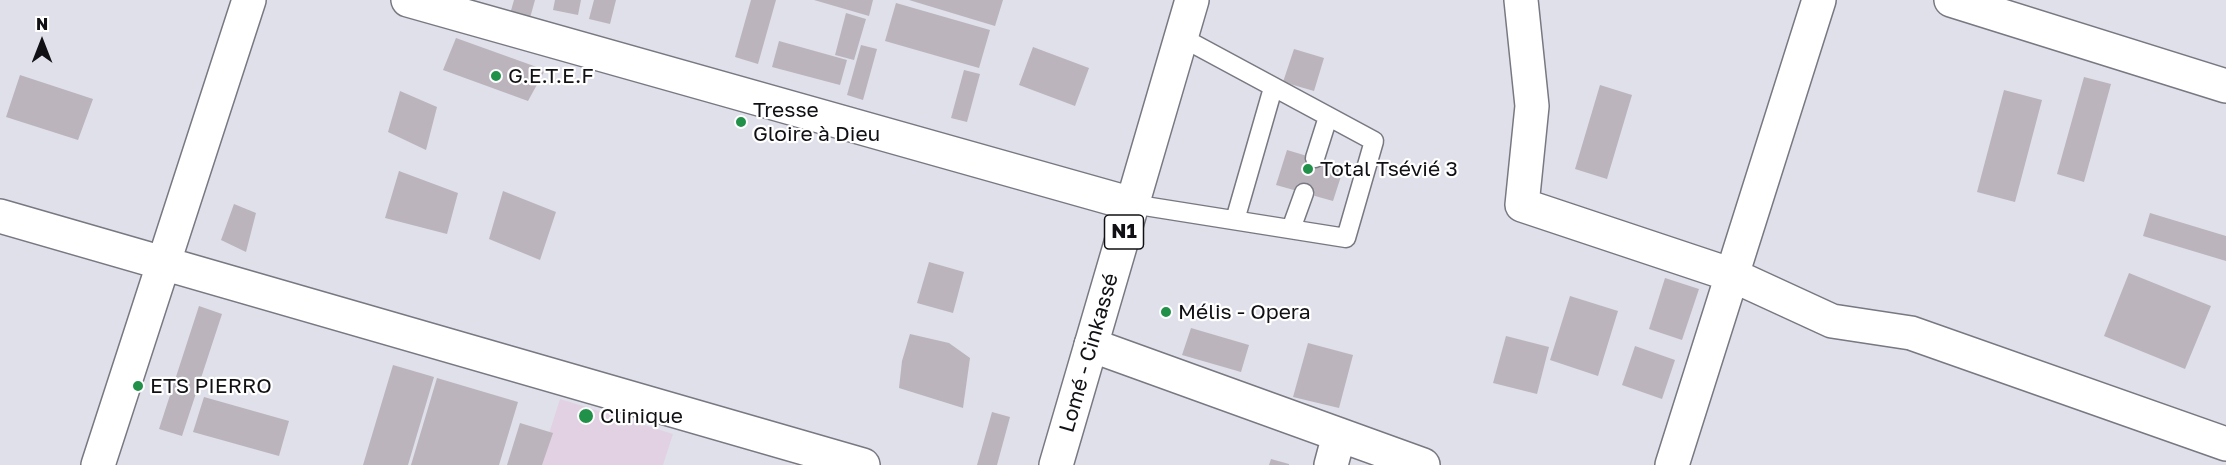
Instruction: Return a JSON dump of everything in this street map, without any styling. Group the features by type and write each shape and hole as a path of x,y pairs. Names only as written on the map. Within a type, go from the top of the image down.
{"main road":[{"path":"98,465 249,0"},
{"path":"408,0 1132,204"},
{"name":"Lomé - Cinkassé","path":"1056,465 1192,0"},
{"path":"1521,0 1532,106 1522,205 1732,275 1832,321 1911,333 2226,444"},
{"path":"1672,465 1819,0"},
{"path":"1951,0 2226,87"},
{"path":"0,216 863,465"},
{"path":"1091,345 1335,450 1423,465"}],"lane":[{"path":"1132,204 1346,238 1374,141 1181,37"},
{"path":"1235,220 1273,88"},
{"path":"1316,159 1328,117"},
{"path":"1291,229 1304,193"}],"shaded area":[{"name":"Clinique","path":"560,399 673,434 663,465 539,465"}],"building":[{"path":"514,0 535,0 530,18 510,14"},
{"path":"555,0 581,0 578,15 553,10"},
{"path":"594,0 616,0 610,24 589,19"},
{"path":"751,0 776,0 758,64 735,57"},
{"path":"814,0 873,0 869,16"},
{"path":"909,0 1003,0 995,26"},
{"path":"896,3 990,30 979,68 885,41"},
{"path":"846,13 866,19 854,60 835,55"},
{"path":"456,38 545,70 528,101 443,70"},
{"path":"779,41 847,60 840,85 772,67"},
{"path":"861,45 877,49 863,100 847,95"},
{"path":"1033,47 1089,68 1075,106 1019,85"},
{"path":"1294,49 1324,58 1314,91 1283,82"},
{"path":"964,70 980,74 967,122 951,118"},
{"path":"20,75 93,99 78,140 6,117"},
{"path":"2084,77 2111,84 2084,182 2057,174"},
{"path":"1600,85 1632,95 1607,179 1575,169"},
{"path":"2004,90 2042,100 2015,202 1977,192"},
{"path":"400,91 437,107 426,150 388,132"},
{"path":"1287,150 1344,167 1333,201 1276,185"},
{"path":"399,171 458,193 447,234 385,218"},
{"path":"503,191 556,212 540,260 489,239"},
{"path":"234,204 256,213 246,252 221,240"},
{"path":"2150,213 2226,236 2226,261 2143,236"},
{"path":"929,262 964,272 953,313 917,303"},
{"path":"2129,273 2211,306 2185,369 2104,336"},
{"path":"1665,278 1699,289 1682,340 1649,329"},
{"path":"1570,296 1618,311 1598,376 1550,360"},
{"path":"199,306 222,314 182,436 159,429"},
{"path":"1191,328 1249,345 1241,372 1182,355"},
{"path":"910,334 949,343 970,358 963,408 899,388 902,361"},
{"path":"1506,336 1549,347 1537,394 1493,383"},
{"path":"1308,343 1353,355 1339,408 1293,397"},
{"path":"1635,346 1675,360 1662,399 1622,385"},
{"path":"393,365 434,377 408,465 363,465"},
{"path":"437,378 518,402 499,465 411,465"},
{"path":"204,397 289,421 279,456 193,432"},
{"path":"992,412 1010,417 997,465 977,465"},
{"path":"520,423 553,433 542,465 507,465"},
{"path":"1271,459 1289,464 1289,465 1269,465"}],"place":[{"name":"G.E.T.E.F","path":"496,76"},
{"name":"Tresse Gloire à Dieu","path":"741,122"},
{"name":"Total Tsévié 3","path":"1308,169"},
{"name":"Mélis - Opera","path":"1166,312"},
{"name":"ETS PIERRO","path":"138,386"},
{"name":"Clinique","path":"586,416"}]}
